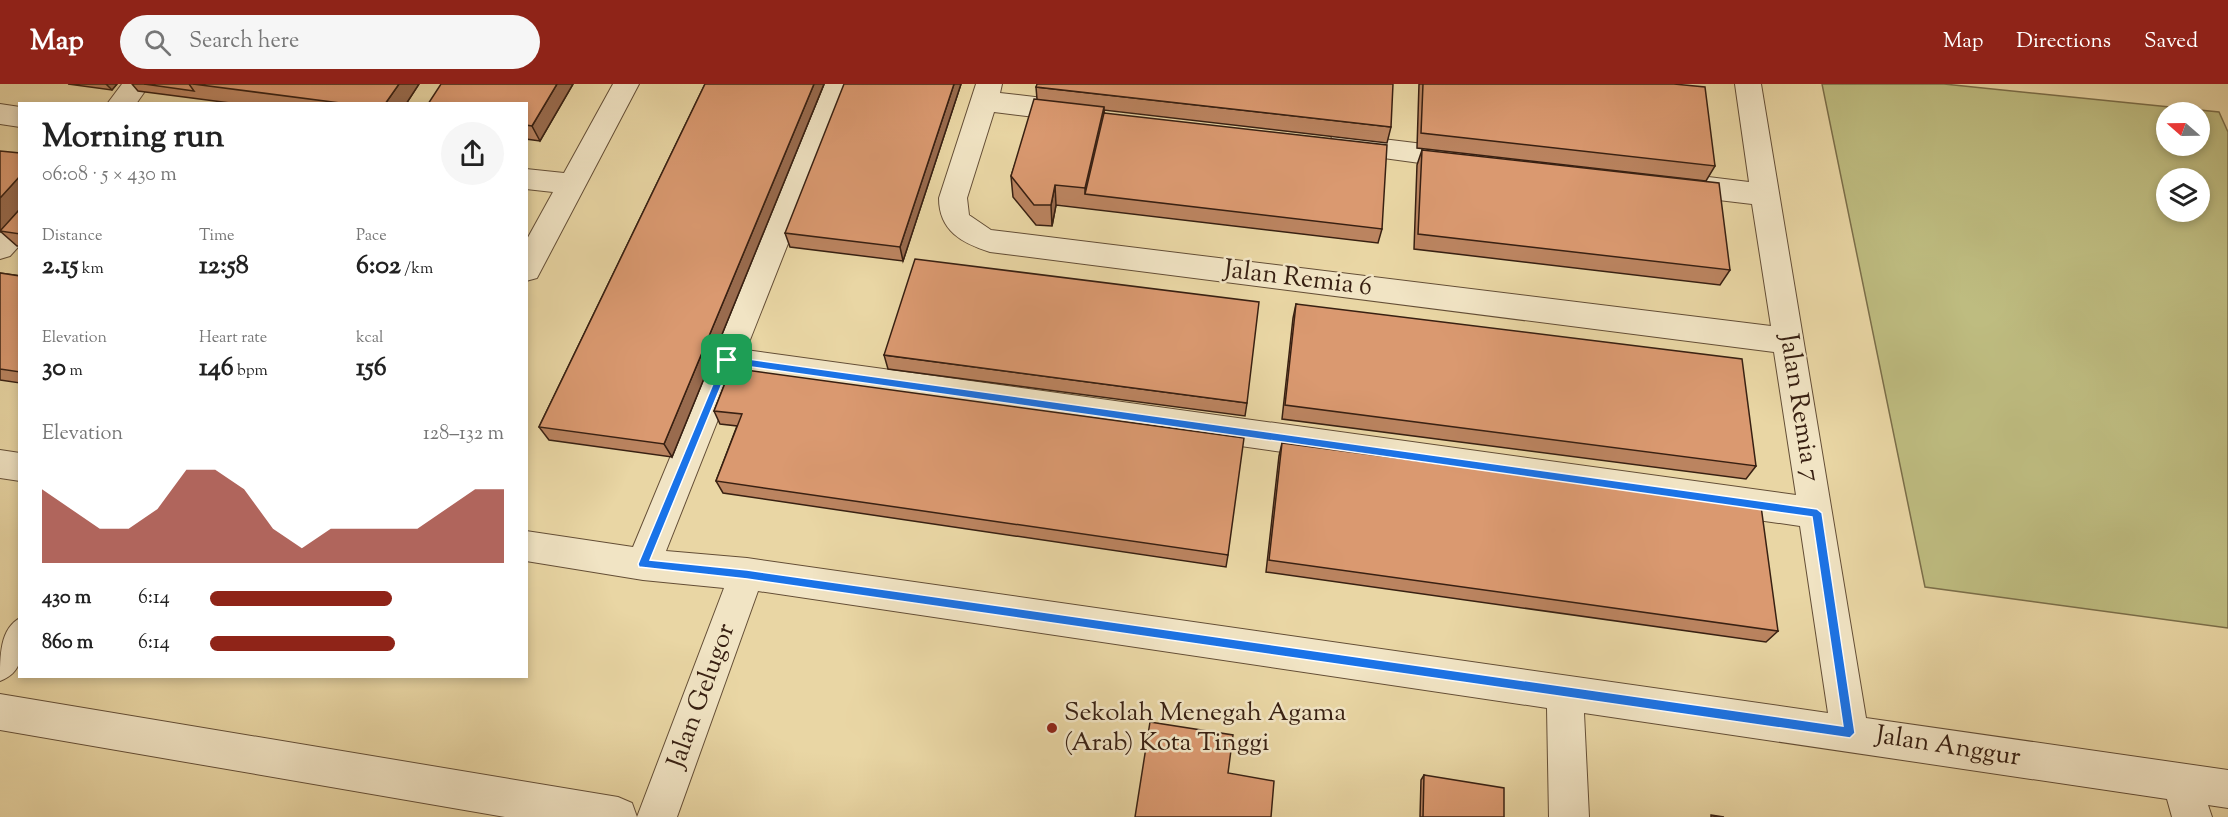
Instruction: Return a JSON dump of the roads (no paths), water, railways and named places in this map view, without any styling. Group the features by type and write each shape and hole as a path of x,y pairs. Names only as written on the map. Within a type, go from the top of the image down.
{"street":[{"path":"122,102 137,84"},
{"path":"528,266 626,84"},
{"path":"643,564 838,84"},
{"name":"Jalan Remia 7","path":"1748,84 1850,733"},
{"path":"986,93 1102,116"},
{"name":"Jalan Remia 6","path":"986,93 953,198 952,210 956,220 975,237 1788,341"},
{"path":"0,114 18,117"},
{"path":"1315,141 1493,162"},
{"path":"528,179 572,184"},
{"path":"1647,180 1765,195"},
{"path":"0,248 18,227"},
{"path":"0,260 18,263"},
{"path":"727,360 1817,513"},
{"path":"0,464 18,467"},
{"name":"Jalan Anggur","path":"528,546 643,564 747,574 1850,733 2187,800 2228,789"},
{"name":"Jalan Gelugor","path":"657,817 747,574"},
{"path":"0,664 18,639"},
{"path":"1565,693 1569,817"},
{"path":"0,712 618,817"}],"place":[{"name":"Sekolah Menegah Agama (Arab) Kota Tinggi","path":"1052,728"}]}
